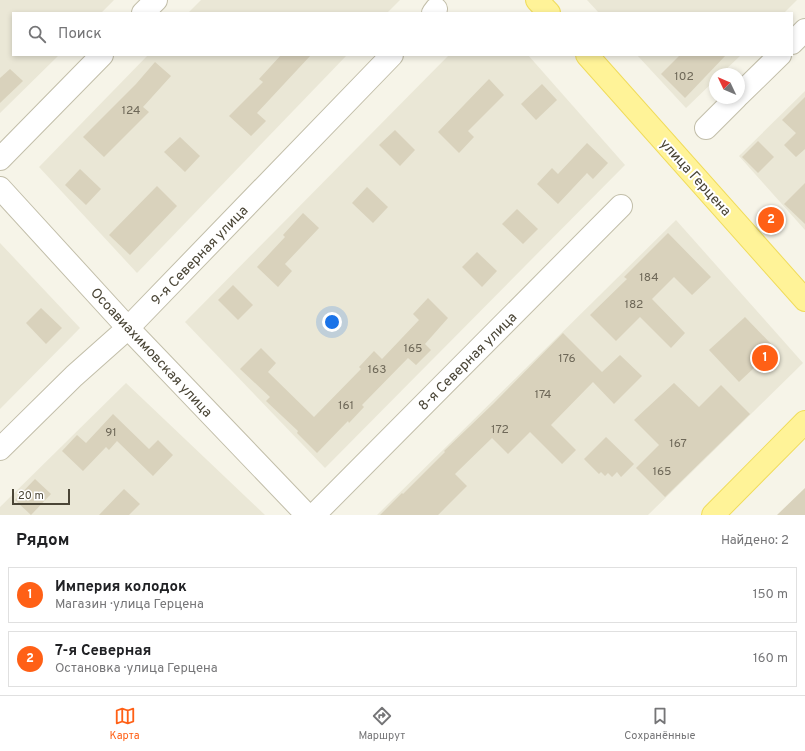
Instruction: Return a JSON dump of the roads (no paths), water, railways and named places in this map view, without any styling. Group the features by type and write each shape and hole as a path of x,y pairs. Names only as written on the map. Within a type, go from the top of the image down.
{"main road":[{"path":"537,0 548,12"},
{"name":"улица Герцена","path":"588,56 805,300"},
{"path":"713,515 805,422"}],"street":[{"path":"144,12 156,0"},
{"path":"793,42 805,30"},
{"path":"0,159 101,56"},
{"name":"9-я Северная улица","path":"0,449 74,376 128,328 391,56"},
{"path":"745,89 779,56"},
{"path":"706,128 730,104"},
{"name":"Осоавиахимовская улица","path":"0,188 128,328 307,515"},
{"name":"8-я Северная улица","path":"314,515 621,206"}],"place":[{"name":"7-я Северная","path":"771,220"},
{"name":"Империя колодок","path":"765,358"}]}
